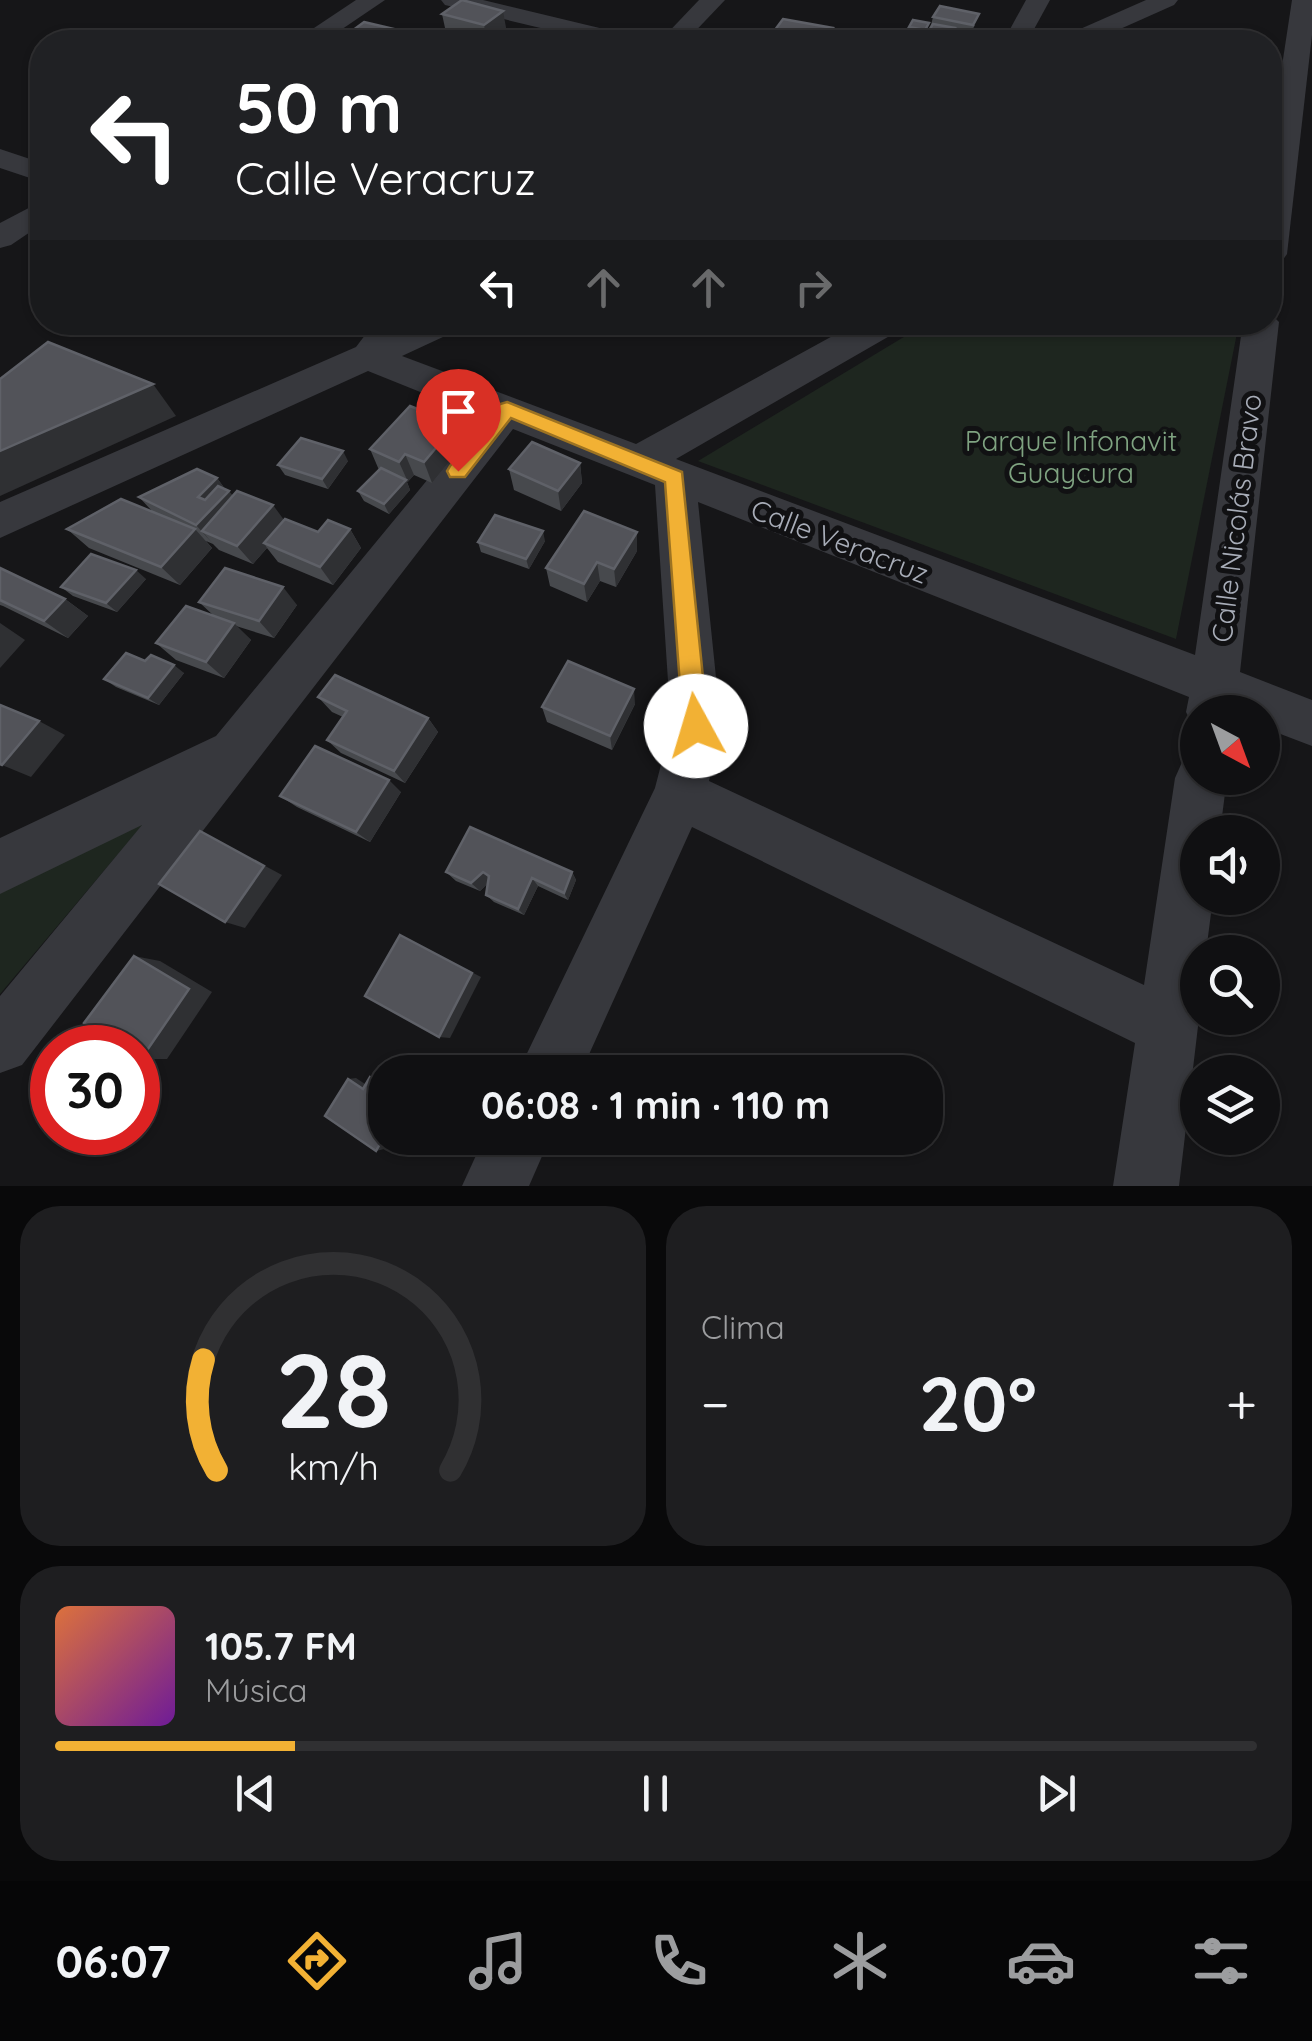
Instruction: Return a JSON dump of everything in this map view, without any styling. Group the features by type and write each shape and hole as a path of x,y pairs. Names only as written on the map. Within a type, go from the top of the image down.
{"street":[{"path":"325,30 373,0"},
{"path":"453,0 578,30"},
{"path":"683,30 713,0"},
{"path":"1022,30 1038,0"},
{"path":"1098,30 1166,0"},
{"path":"1282,94 1304,0"},
{"path":"1282,108 1298,151 1282,210"},
{"path":"0,158 30,169"},
{"path":"0,238 30,218"},
{"path":"368,357 385,335"},
{"path":"0,522 416,335"},
{"path":"556,1055 680,794 696,726 656,470 867,335"},
{"name":"Calle Nicolás Bravo","path":"1212,695 1259,335"},
{"name":"Calle Veracruz","path":"368,357 507,409 1205,695"},
{"path":"0,1043 507,409"},
{"name":"Calle Veracruz","path":"1280,714 1312,722"},
{"path":"0,867 234,753"},
{"path":"680,794 1166,1027"},
{"path":"1146,1186 1199,795"},
{"path":"495,1186 510,1155"}],"green space":[{"name":"Parque Infonavit Guaycura","path":"907,335 1237,335 1176,639 698,461"},
{"path":"167,796 0,994 0,879"}],"building":[{"path":"462,0 503,11 484,25 442,14"},
{"path":"940,6 979,14 973,25 933,17"},
{"path":"783,19 833,28 832,30 775,30"},
{"path":"913,20 929,23 925,30 909,27"},
{"path":"364,22 398,30 353,30"},
{"path":"933,24 955,28 954,30 929,30"},
{"path":"48,342 153,384 0,451 0,379"},
{"path":"410,406 456,424 424,462 405,454 399,462 370,449"},
{"path":"301,438 343,451 322,479 278,465"},
{"path":"532,442 580,463 558,491 509,469"},
{"path":"381,468 406,480 384,504 358,491"},
{"path":"197,469 217,478 198,497 205,500 218,486 229,491 196,525 139,497"},
{"path":"237,491 273,505 237,546 202,531"},
{"path":"121,499 195,529 161,567 67,529"},
{"path":"584,511 637,532 614,569 597,562 584,584 546,568"},
{"path":"495,515 543,531 526,559 478,542"},
{"path":"285,519 318,532 328,520 350,529 320,567 264,543"},
{"path":"91,554 136,570 106,603 61,587"},
{"path":"0,568 65,599 44,621 0,600"},
{"path":"225,568 283,587 259,621 199,602"},
{"path":"186,606 234,623 206,662 156,643"},
{"path":"126,653 145,661 151,655 174,665 148,698 104,679"},
{"path":"568,661 634,689 610,736 542,707"},
{"path":"335,675 428,718 394,771 327,740 347,711 318,697"},
{"path":"0,705 39,721 2,765 0,764"},
{"path":"315,746 389,780 356,832 280,796"},
{"path":"470,827 572,872 564,893 532,878 518,909 486,895 489,876 483,872 471,883 446,872"},
{"path":"200,831 264,866 225,922 159,884"},
{"path":"400,935 472,973 439,1037 365,996"},
{"path":"134,956 189,989 160,1031 160,1025 84,1023"},
{"path":"348,1079 363,1089 368,1080 368,1146 325,1116"}],"route":[{"path":"458,471 507,409 675,477 696,726"}]}
